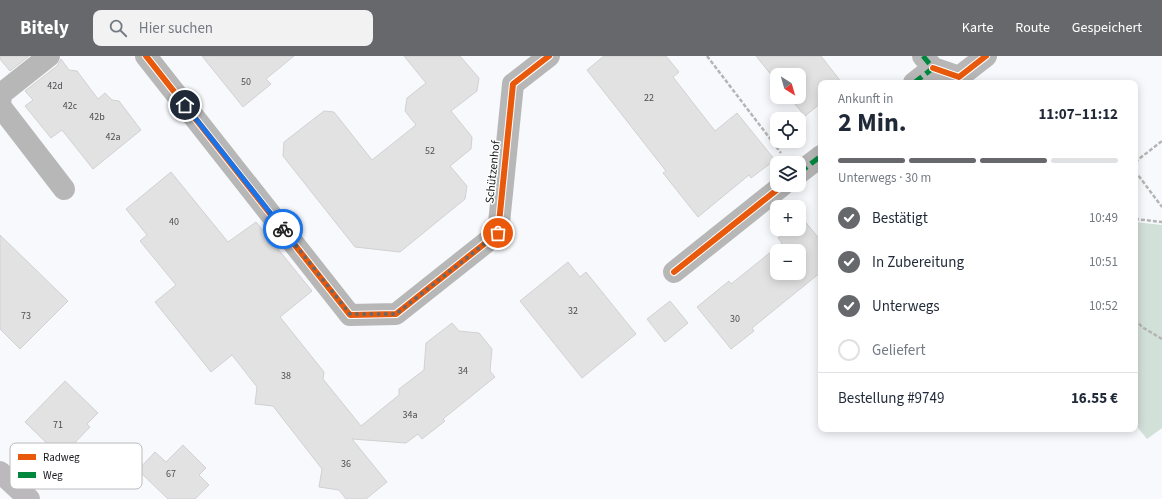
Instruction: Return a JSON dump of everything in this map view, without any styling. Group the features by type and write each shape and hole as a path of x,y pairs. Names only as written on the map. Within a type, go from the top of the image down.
{"main road":[{"path":"0,472 10,481"},
{"path":"18,489 29,499"}],"street":[{"path":"49,56 1,94 0,106 64,189"},
{"name":"Schützenhof","path":"146,56 350,314 396,314 498,233 513,84 549,56"},
{"path":"916,80 928,62 960,77 986,56"},
{"path":"806,168 818,158"},
{"path":"674,272 774,192"}],"path":[{"path":"707,56 783,156"},
{"path":"1138,160 1162,141"},
{"path":"1138,174 1162,208"},
{"path":"1138,219 1162,222"},
{"path":"1138,323 1142,328 1162,339"}],"shaded area":[{"path":"1138,222 1162,225 1162,428 1147,439 1138,428"}],"building":[{"path":"0,56 29,56 10,71 0,59"},
{"path":"202,56 294,56 266,79 271,84 243,107"},
{"path":"404,56 460,56 479,78 477,91 451,111 472,137 471,149 450,166 467,186 465,199 400,252 355,247 283,156 284,142 324,111 334,112 372,160 416,125 405,111 407,98 426,83"},
{"path":"604,56 666,56 679,72 673,77 715,131 737,113 772,156 770,156 770,164 751,178 749,175 698,217 663,173 666,171 587,70"},
{"path":"756,56 821,56 840,80 818,80 818,105 806,115 806,112 802,112 795,104 806,104 806,68 770,68 770,73"},
{"path":"61,59 69,70 77,71 98,99 105,93 112,100 119,101 141,130 93,169 62,130 51,138 25,106 33,100 25,91 57,66"},
{"path":"171,172 228,242 256,222 312,291 280,317 324,372 323,379 361,426 399,395 399,389 424,370 426,343 452,323 459,331 479,333 492,349 490,371 495,377 443,419 445,421 422,439 418,434 406,443 352,439 387,482 366,499 346,499 339,490 319,487 322,469 273,406 255,404 257,387 232,355 211,372 155,302 176,285 140,241 147,235 126,209"},
{"path":"806,223 818,237 818,274 752,328 754,331 731,349 697,307 729,281 731,284 770,253 770,280 806,280 806,244 781,244 782,243 778,238 781,236 806,236"},
{"path":"0,235 68,301 20,349 0,329"},
{"path":"568,262 580,277 586,272 636,334 582,378 520,301"},
{"path":"670,301 688,323 665,342 647,319"},
{"path":"65,381 98,413 87,424 90,427 75,443 47,443 25,422"},
{"path":"183,445 206,468 199,475 209,485 195,499 168,499 142,474 142,466 155,452 166,462"}],"marked path":[{"path":"918,80 933,68 923,56"},
{"path":"806,168 818,158"}],"cycle path":[{"path":"146,56 350,315 396,314 498,233 513,84 549,56"},
{"path":"933,68 959,77 986,56"},
{"path":"674,272 774,192"}],"way so far":[{"path":"283,229 350,314 396,314 498,233"}],"route":[{"path":"185,105 283,229"}]}
